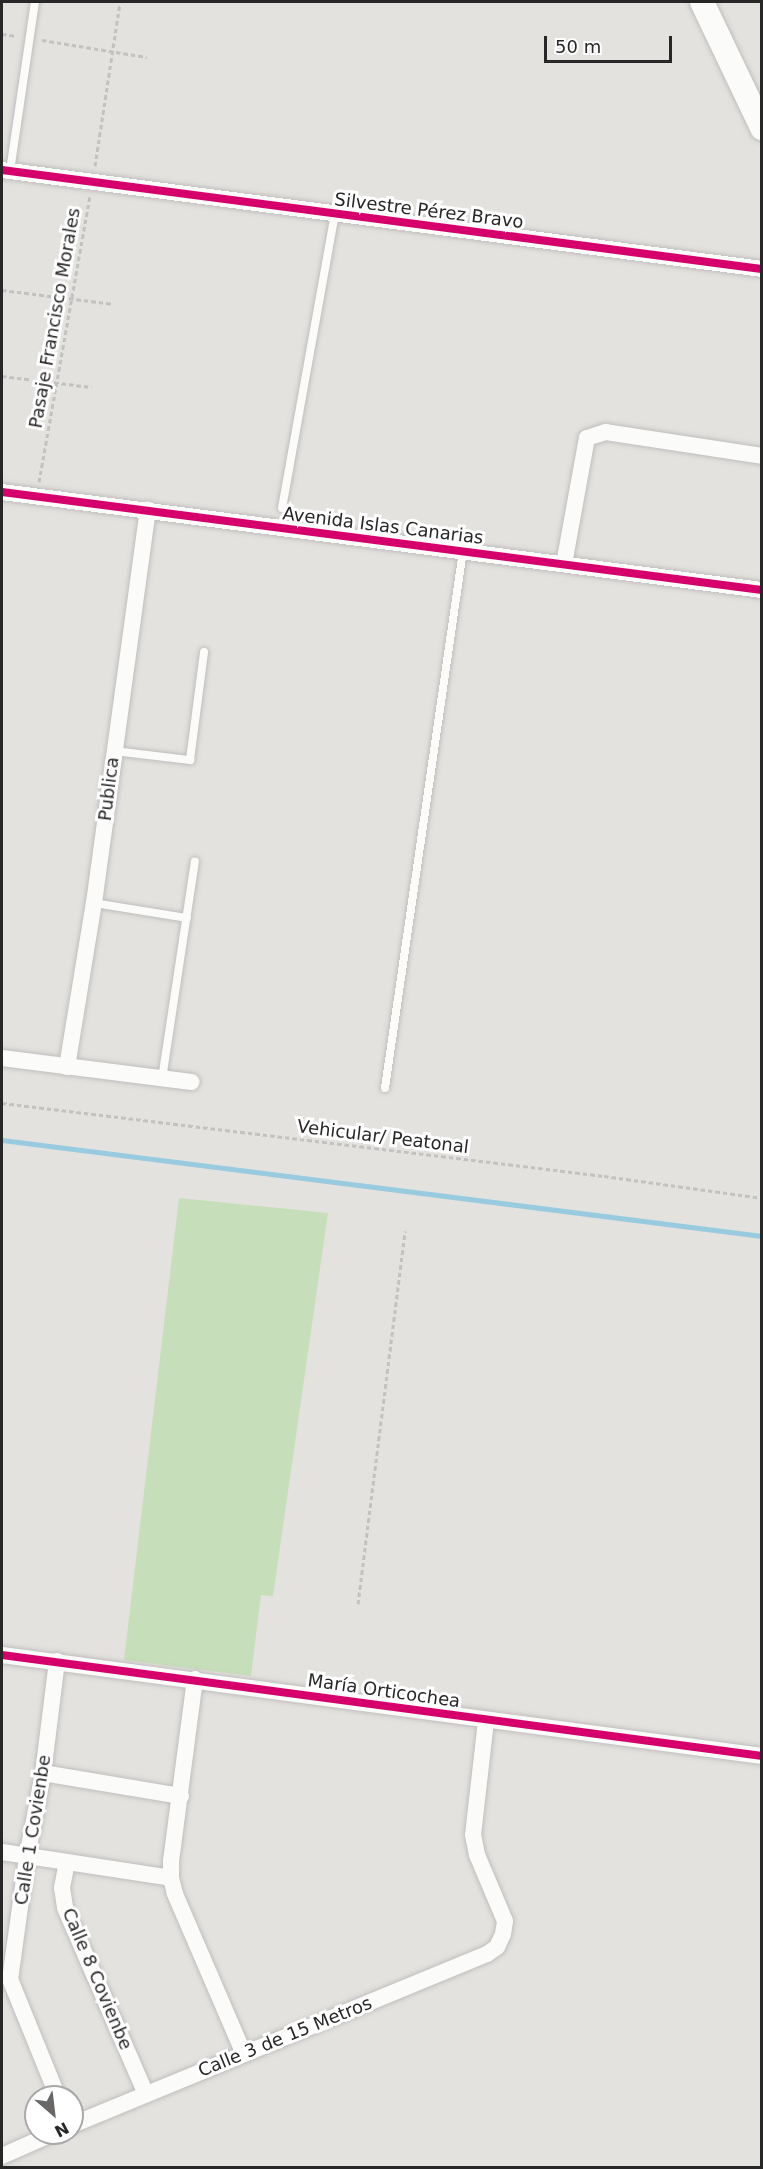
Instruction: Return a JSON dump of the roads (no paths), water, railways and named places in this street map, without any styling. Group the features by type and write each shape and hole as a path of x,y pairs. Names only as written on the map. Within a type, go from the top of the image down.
{"street":[{"path":"702,2 762,128"},
{"name":"Silvestre Pérez Bravo","path":"6,170 762,269"},
{"path":"564,564 587,438 606,432 762,456"},
{"name":"Avenida Islas Canarias","path":"2,492 762,590"},
{"name":"Publica","path":"68,1066 94,903 113,751 148,510"},
{"path":"2,1058 191,1082"},
{"name":"María Orticochea","path":"2,1654 486,1721 762,1756"},
{"name":"Calle 1 Covienbe","path":"53,2085 10,1979 27,1857 43,1773 57,1661"},
{"path":"195,1679 171,1862 171,1878 175,1894 244,2054"},
{"name":"Calle 3 de 15 Metros","path":"84,2120 487,1954 496,1947 503,1934 504,1921 477,1855 473,1835 486,1721"},
{"path":"43,1773 181,1796"},
{"path":"2,1852 171,1878"},
{"name":"Calle 8 Covienbe","path":"67,1862 62,1888 65,1908 146,2094"},
{"path":"2,2156 27,2145"}],"lane":[{"path":"6,170 35,2"},
{"path":"282,508 335,214"},
{"path":"385,1088 464,551"},
{"path":"113,751 190,760 204,652"},
{"path":"162,1078 195,861"},
{"path":"94,903 187,918"}],"waterway":[{"path":"2,1140 762,1236"}]}
